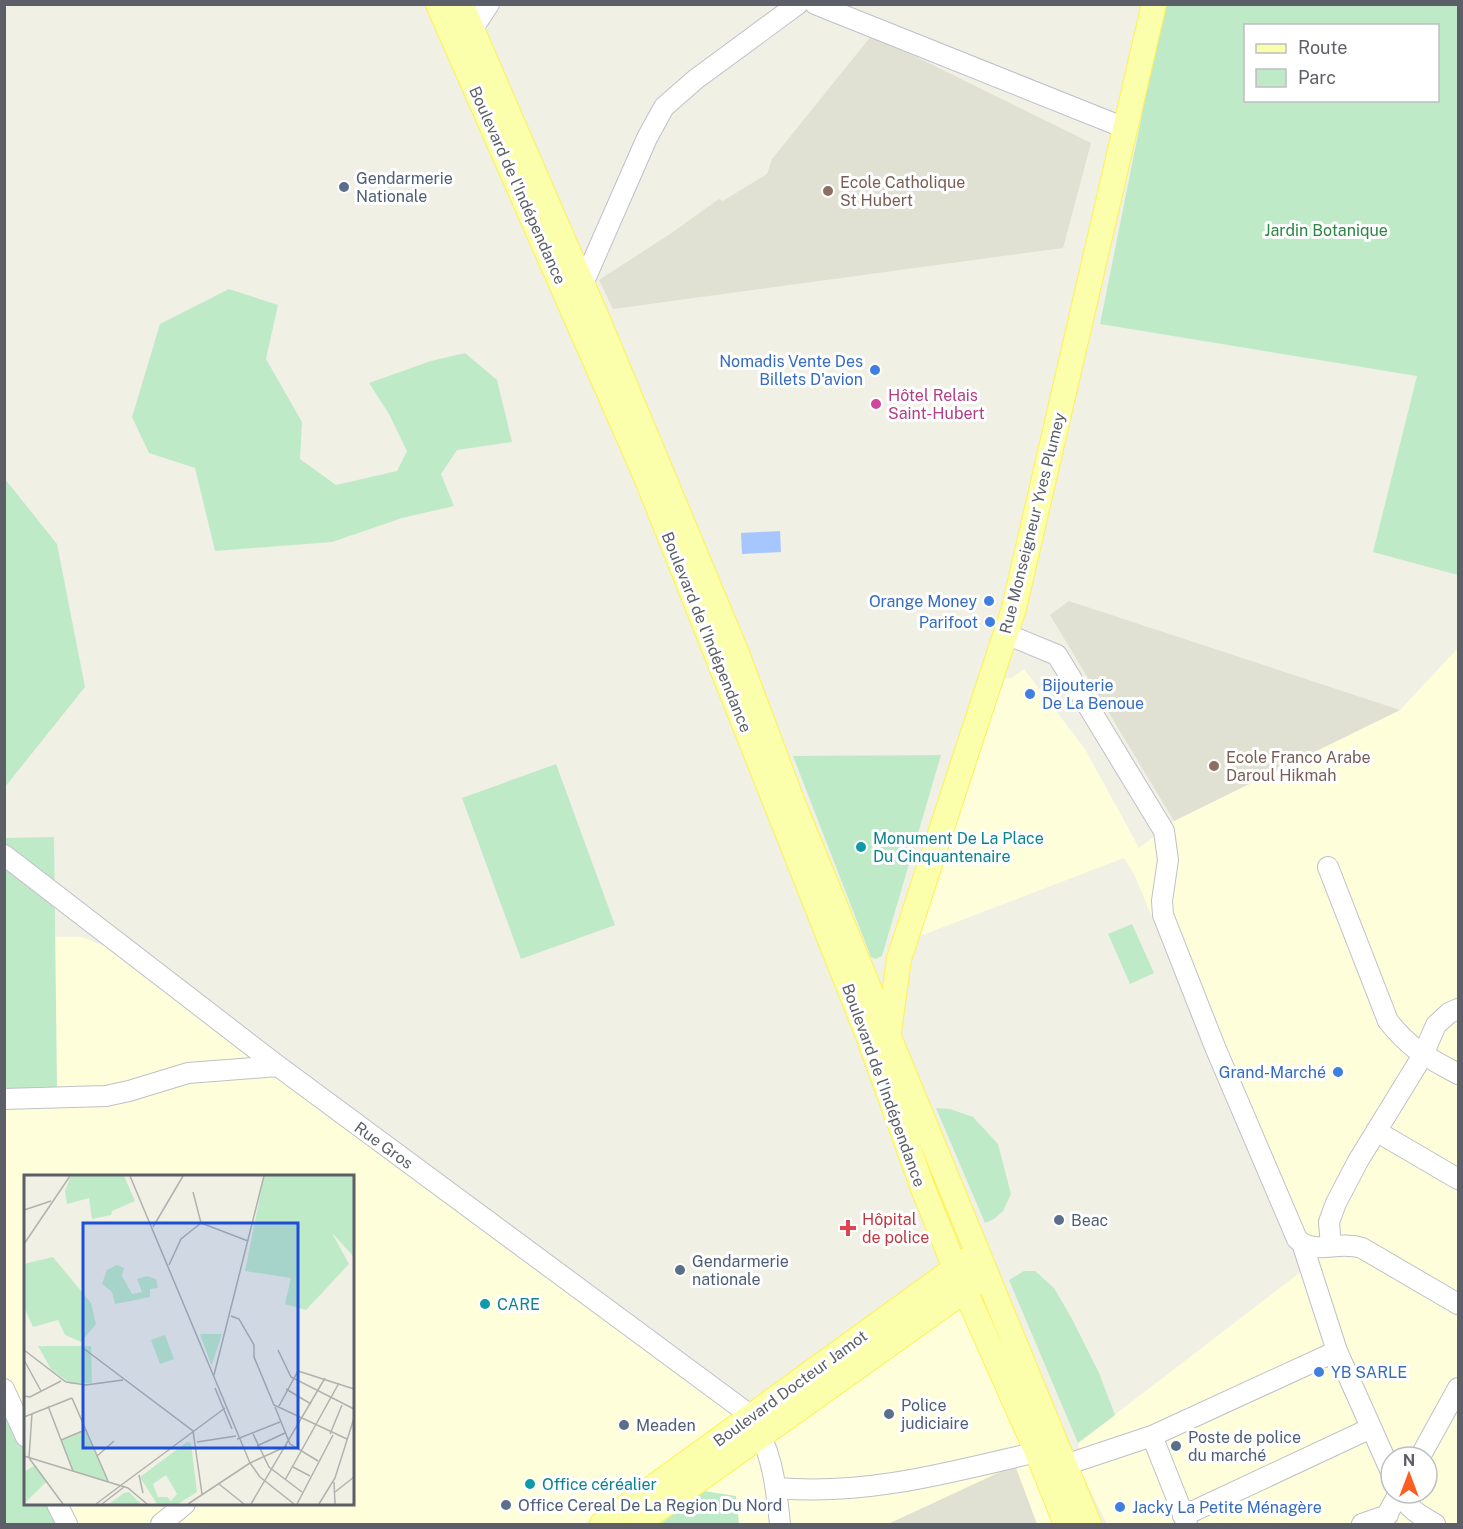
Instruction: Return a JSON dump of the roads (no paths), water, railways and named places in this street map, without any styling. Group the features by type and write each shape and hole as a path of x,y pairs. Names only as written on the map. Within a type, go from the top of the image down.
{"main road":[{"name":"Boulevard de l'Indépendance","path":"438,4 646,477 867,1033 924,1191 960,1279 1049,1463"},
{"name":"Boulevard de l'Indépendance","path":"461,4 736,651 793,803 988,1274 1049,1463"},
{"name":"Rue Monseigneur Yves Plumey","path":"888,1035 899,959 1017,596 1154,4"},
{"path":"888,1035 889,1096"},
{"name":"Boulevard Docteur Jamot","path":"602,1524 756,1426 960,1279 977,1252"},
{"name":"Boulevard Docteur Jamot","path":"960,1279 988,1274"},
{"name":"Boulevard Docteur Jamot","path":"637,1524 756,1426"},
{"path":"1049,1463 1066,1524"},
{"path":"1049,1463 1089,1524"}],"street":[{"path":"472,30 489,4"},
{"path":"582,286 647,138 664,107 696,79 798,4"},
{"path":"815,4 1125,128"},
{"path":"1006,634 1057,655 1164,831 1168,860 1162,901 1163,915 1215,1047 1272,1177 1287,1219 1303,1246 1338,1351 1379,1446"},
{"name":"Rue Gros","path":"4,855 278,1066 732,1401 756,1426"},
{"path":"1328,867 1388,1021 1402,1039 1423,1055 1458,1074"},
{"path":"1331,1246 1329,1222 1336,1203 1376,1131 1423,1055 1436,1025 1449,1013 1458,1009"},
{"path":"4,1099 106,1095 129,1091 188,1073 278,1066"},
{"path":"1376,1131 1458,1179"},
{"path":"1303,1246 1311,1248 1345,1244 1362,1248 1458,1304"},
{"path":"777,1488 797,1490 865,1488 1049,1463 1152,1436 1338,1351"},
{"path":"1427,1445 1458,1388"},
{"path":"4,1389 8,1410 24,1434"},
{"path":"756,1426 777,1488 780,1524"},
{"path":"1152,1436 1185,1520 1371,1428"},
{"path":"58,1505 67,1524"},
{"path":"161,1524 183,1505"},
{"path":"1362,1524 1385,1520 1393,1505"},
{"path":"1407,1505 1435,1524"}],"water":[{"path":"780,531 781,552 742,554 741,533"}],"place":[{"name":"Gendarmerie Nationale","path":"344,187"},
{"name":"Ecole Catholique St Hubert","path":"828,191"},
{"name":"Nomadis Vente Des Billets D'avion","path":"875,370"},
{"name":"Hôtel Relais Saint-Hubert","path":"876,404"},
{"name":"Orange Money","path":"989,601"},
{"name":"Parifoot","path":"990,622"},
{"name":"Bijouterie De La Benoue","path":"1030,694"},
{"name":"Ecole Franco Arabe Daroul Hikmah","path":"1214,766"},
{"name":"Monument De La Place Du Cinquantenaire","path":"861,847"},
{"name":"Grand-Marché","path":"1338,1072"},
{"name":"Beac","path":"1059,1220"},
{"name":"Hôpital de police","path":"848,1228"},
{"name":"Gendarmerie nationale","path":"680,1270"},
{"name":"CARE","path":"485,1304"},
{"name":"YB SARLE","path":"1319,1372"},
{"name":"Police judiciaire","path":"889,1414"},
{"name":"Meaden","path":"624,1425"},
{"name":"Poste de police du marché","path":"1176,1446"},
{"name":"Office céréalier","path":"530,1484"},
{"name":"Office Cereal De La Region Du Nord","path":"506,1505"},
{"name":"Jacky La Petite Ménagère","path":"1120,1507"}],"park label":[{"name":"Jardin Botanique","path":"1326,230"}]}
